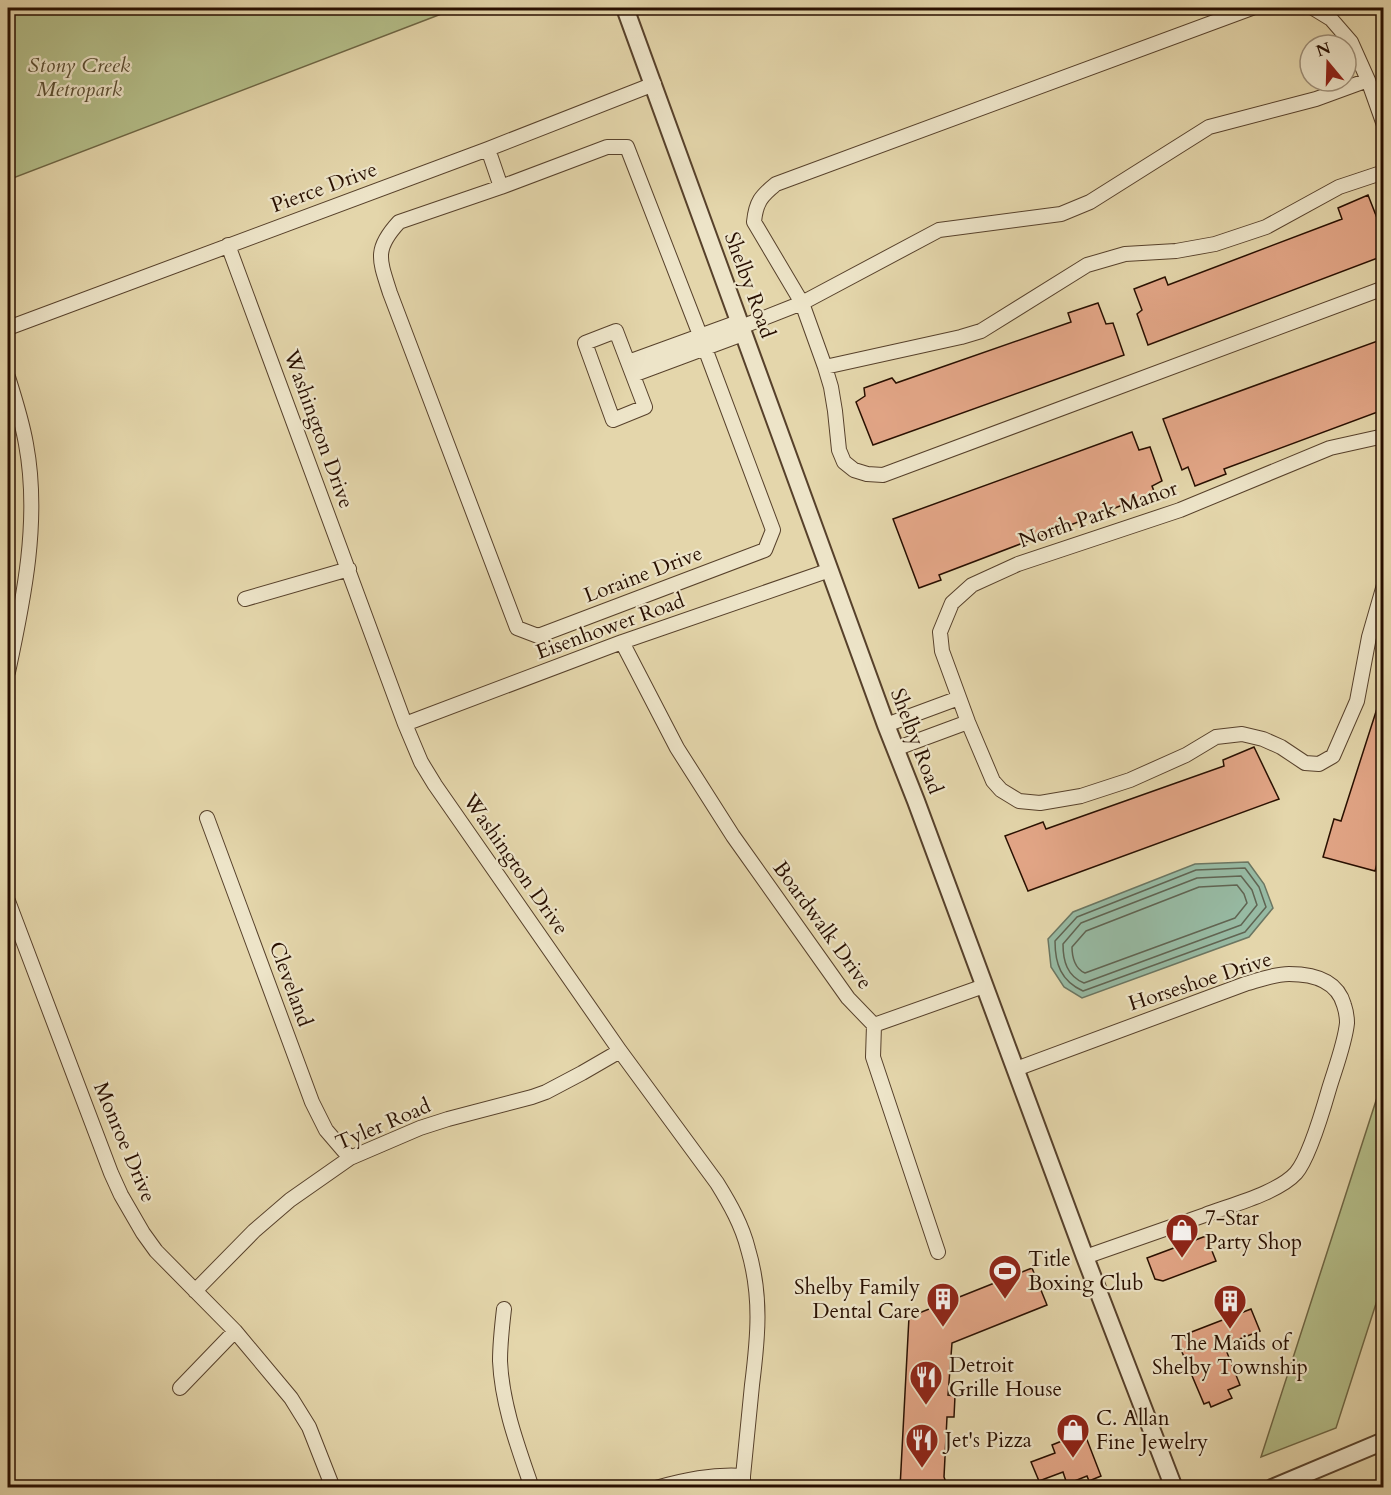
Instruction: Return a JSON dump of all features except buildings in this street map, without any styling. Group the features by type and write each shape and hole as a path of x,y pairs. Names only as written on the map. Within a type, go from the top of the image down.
{"street":[{"name":"Shelby Road","path":"625,8 886,724 1084,1257 1174,1488"},
{"path":"1252,8 776,184 762,195 756,208 754,222 802,303 825,367 834,403 839,450 844,462 854,470 883,475 1383,288"},
{"path":"1313,8 1331,19 1351,42 1368,80 1383,125"},
{"path":"631,368 802,303 939,230 1061,214 1090,202 1209,128 1316,99 1368,80"},
{"name":"Pierce Drive","path":"8,328 488,149 654,84"},
{"name":"Loraine Drive","path":"607,147 627,147 773,530 765,550 538,636 517,628 382,266 381,250 387,235 399,222 501,187 607,147"},
{"path":"488,149 501,187"},
{"path":"825,367 981,331 1088,265 1125,254 1215,244 1266,227 1339,187 1383,172"},
{"name":"Washington Drive","path":"228,245 421,762 620,1051 717,1183 740,1225 754,1273 758,1321 743,1482"},
{"path":"616,330 631,368 645,407 614,420 585,343 616,330"},
{"path":"8,377 21,418 30,468 31,501 28,566 22,608 8,672"},
{"name":"North Park Manor","path":"1383,436 1330,448 1180,510 1018,564 972,585 952,603 940,632 942,651 993,781 1001,790 1019,801 1040,803 1081,796 1130,780 1186,755 1216,737 1242,734 1263,739 1281,747 1305,763 1319,765 1332,756 1357,701 1369,637 1383,585"},
{"path":"245,599 349,569"},
{"name":"Eisenhower Road","path":"405,724 622,642 830,570"},
{"name":"Boardwalk Drive","path":"622,642 676,748 727,826 848,998 874,1025"},
{"path":"886,724 959,698"},
{"path":"895,748 968,722"},
{"name":"Cleveland","path":"207,818 312,1102 326,1130 350,1158"},
{"name":"Monroe Drive","path":"8,901 121,1195 156,1251 235,1331 291,1398 309,1427 333,1488"},
{"name":"Horseshoe Drive","path":"1016,1069 1268,977 1288,974 1304,975 1325,981 1342,997 1347,1022 1345,1035 1309,1149 1296,1173 1279,1185 1250,1198 1084,1257"},
{"path":"938,1252 873,1057 874,1025 984,986"},
{"name":"Tyler Road","path":"195,1291 254,1231 290,1200 350,1158 420,1128 546,1092 620,1051"},
{"path":"504,1310 500,1361 504,1390 515,1438 532,1488"},
{"path":"180,1388 235,1331"},
{"path":"1272,1488 1383,1441"},
{"path":"656,1488 700,1477 723,1475 743,1482"}],"green space":[{"name":"Stony Creek Metropark","path":"8,8 457,8 8,180"},
{"path":"1383,1079 1383,1282 1336,1428 1261,1457"}],"water":[{"path":"1248,862 1264,884 1273,908 1249,937 1082,998 1064,987 1051,967 1048,939 1073,912 1195,864"}],"place":[{"name":"7-Star Party Shop","path":"1182,1259"},
{"name":"Title Boxing Club","path":"1005,1300"},
{"name":"Shelby Family Dental Care","path":"943,1328"},
{"name":"The Maids of Shelby Township","path":"1230,1330"},
{"name":"Detroit Grille House","path":"926,1406"},
{"name":"C. Allan Fine Jewelry","path":"1073,1459"},
{"name":"Jet's Pizza","path":"922,1469"}]}
